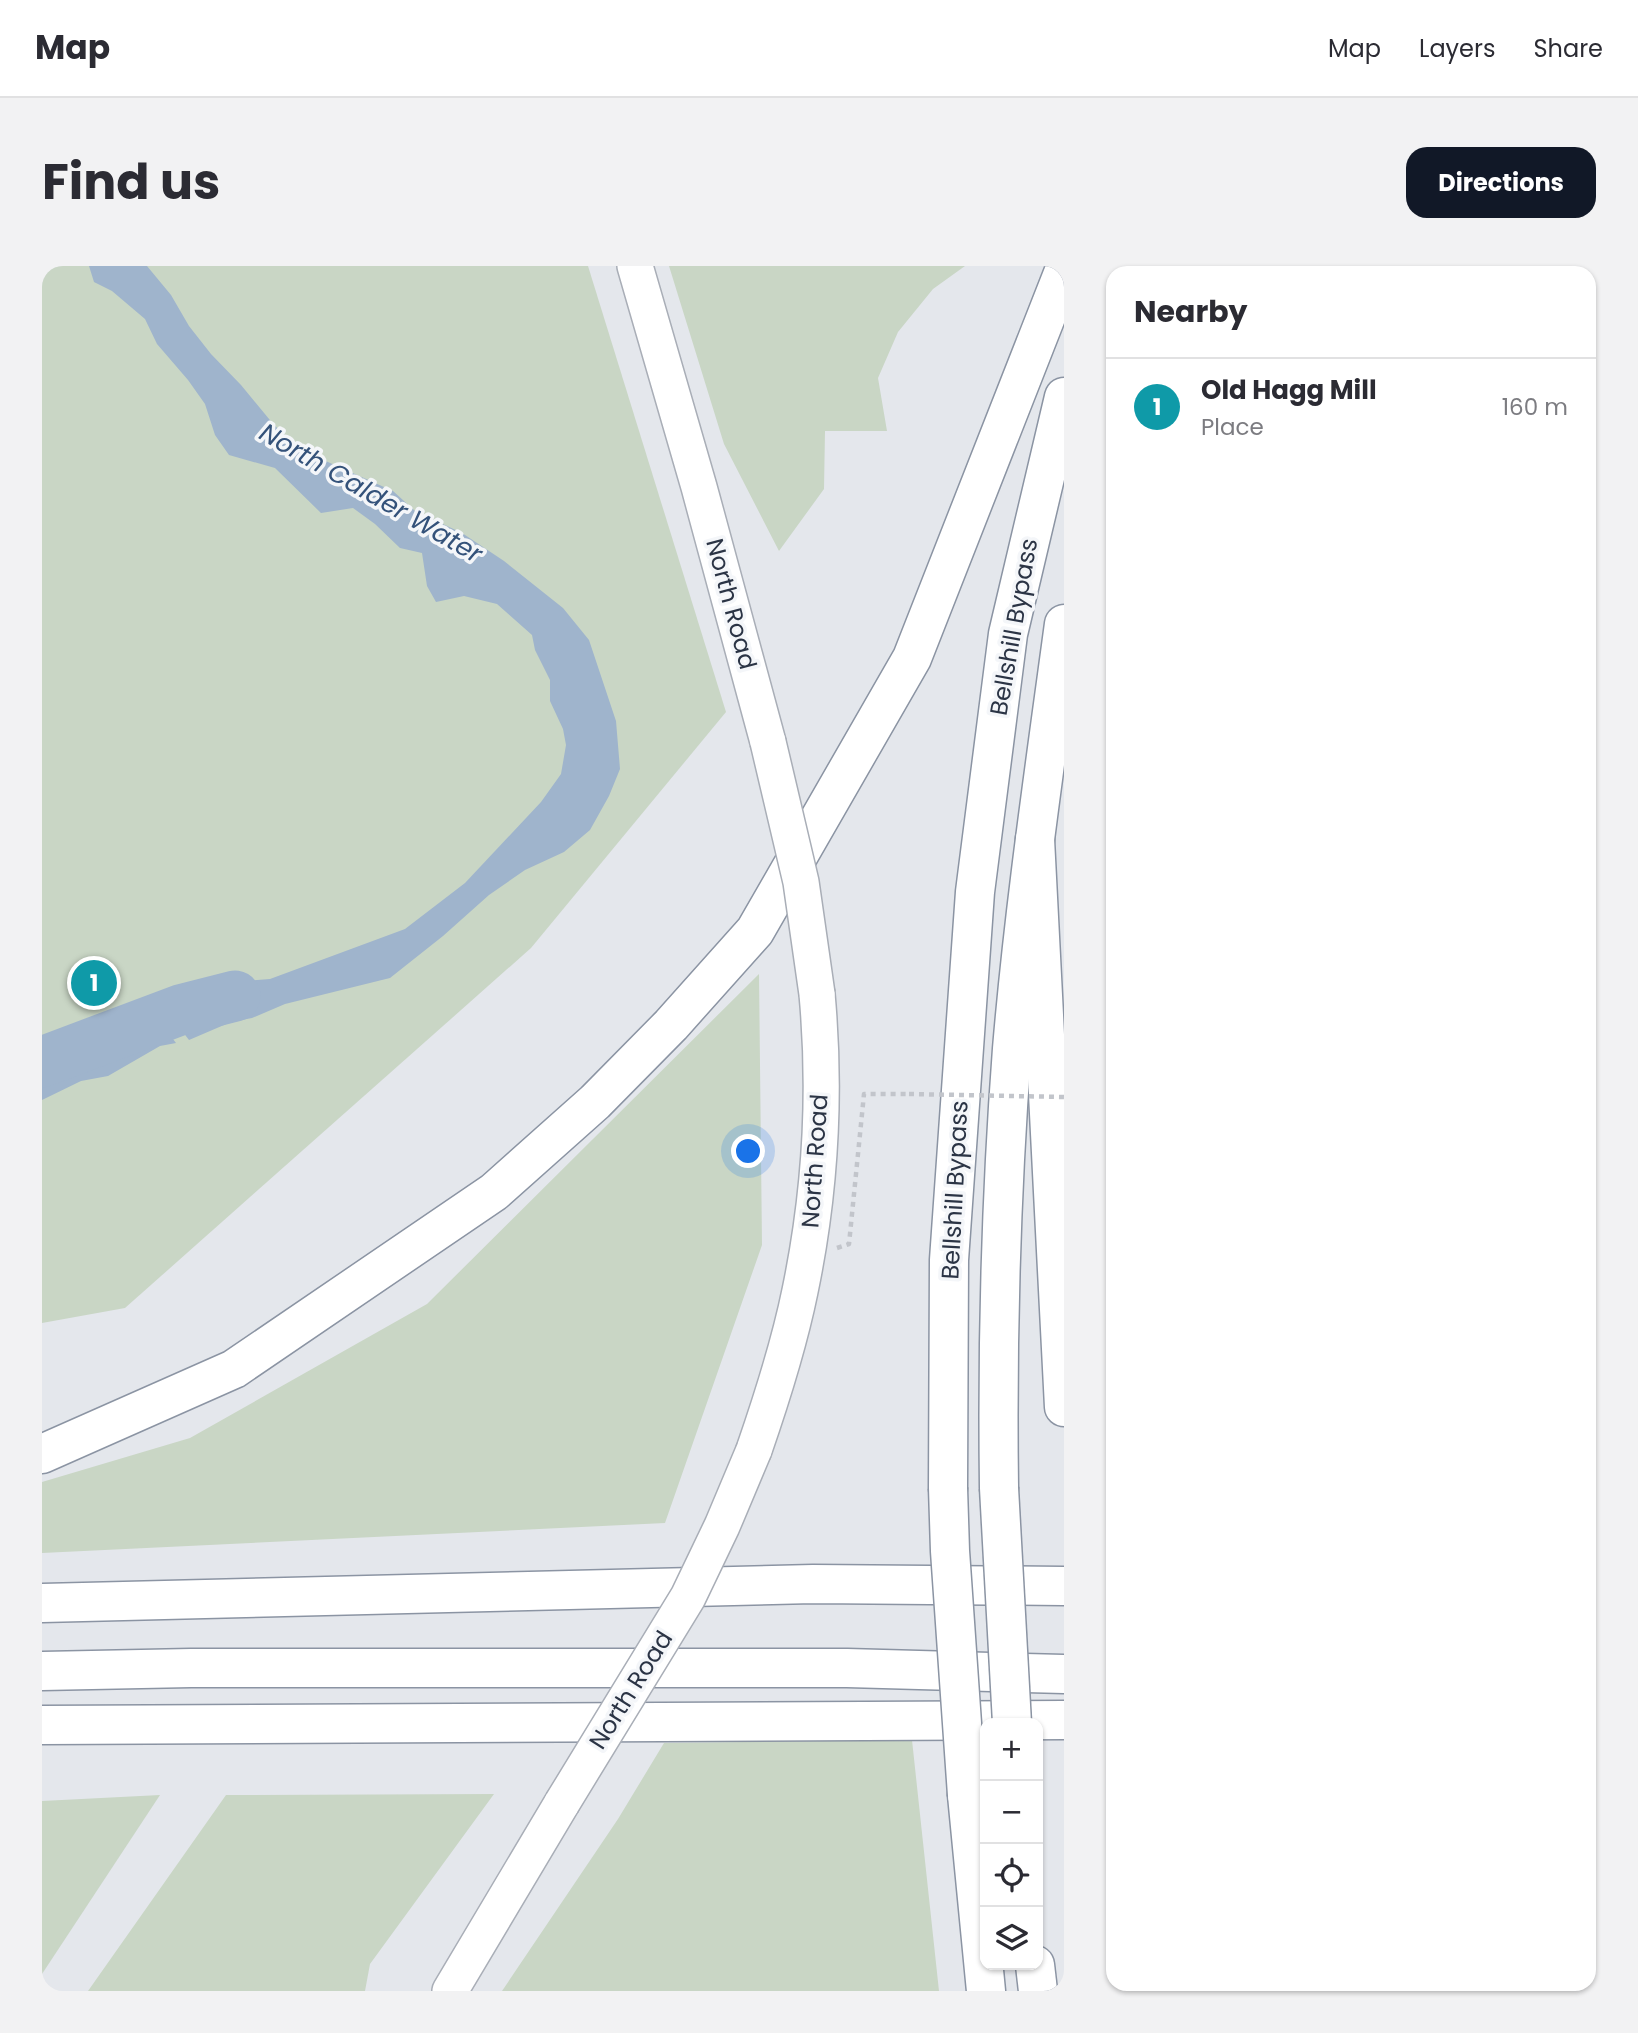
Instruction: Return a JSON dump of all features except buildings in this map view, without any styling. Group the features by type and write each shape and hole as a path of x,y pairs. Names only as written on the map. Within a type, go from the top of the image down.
{"highway":[{"path":"42,1454 234,1369 494,1192 595,1102 671,1025 755,931 912,658 1064,271"},
{"name":"Bellshill Bypass","path":"986,1991 967,1795 950,1551 949,1260 975,892 1008,634 1064,397"},
{"name":"Bellshill Bypass","path":"1012,1718 999,1488 999,1302 1006,1154 1012,1049 1035,839 1064,624"},
{"path":"1035,839 1064,1407"},
{"path":"42,1603 813,1584 1064,1586"},
{"path":"42,1671 191,1668 847,1668 1064,1674"},
{"path":"42,1725 1064,1720"},
{"path":"1036,1970 1038,1991"}],"main road":[{"name":"North Road","path":"450,1991 688,1597 722,1526 754,1450 787,1345 800,1292 808,1242 819,1136 821,1071 817,994 801,882 768,742 699,487 635,266"}],"path":[{"path":"833,1250 849,1244 864,1094 1064,1097"}],"green space":[{"path":"42,266 588,266 726,712 531,948 125,1308 42,1323"},
{"path":"669,266 965,266 933,289 898,332 878,378 887,431 825,431 824,489 779,551 724,444"},
{"path":"759,974 762,1245 665,1523 42,1553 42,1482 190,1438 427,1304"},
{"path":"912,1740 939,1991 502,1991 618,1819 664,1743"},
{"path":"494,1794 370,1964 365,1991 88,1991 226,1795"},
{"path":"160,1795 42,1974 42,1801"}],"water":[{"path":"89,266 147,266 171,295 189,326 211,354 274,425 301,450 393,491 415,511 462,533 504,561 563,608 589,640 616,721 620,769 590,830 564,852 525,870 489,895 390,978 285,1004 252,1018 231,1022 189,1040 157,998 194,996 229,982 270,979 405,929 465,883 541,802 561,774 566,745 563,729 550,701 550,680 535,650 532,635 497,604 464,596 436,602 427,586 422,553 400,548 353,508 321,513 275,468 229,455 215,435 205,404 157,344 145,319 112,291 94,282"},
{"path":"145,1002 176,1043 160,1046 108,1076 81,1081 42,1100 42,1048"}],"waterway":[{"name":"North Calder Water","path":"42,1062 180,1010 235,996"}],"place":[{"name":"Old Hagg Mill","path":"94,983"}]}
